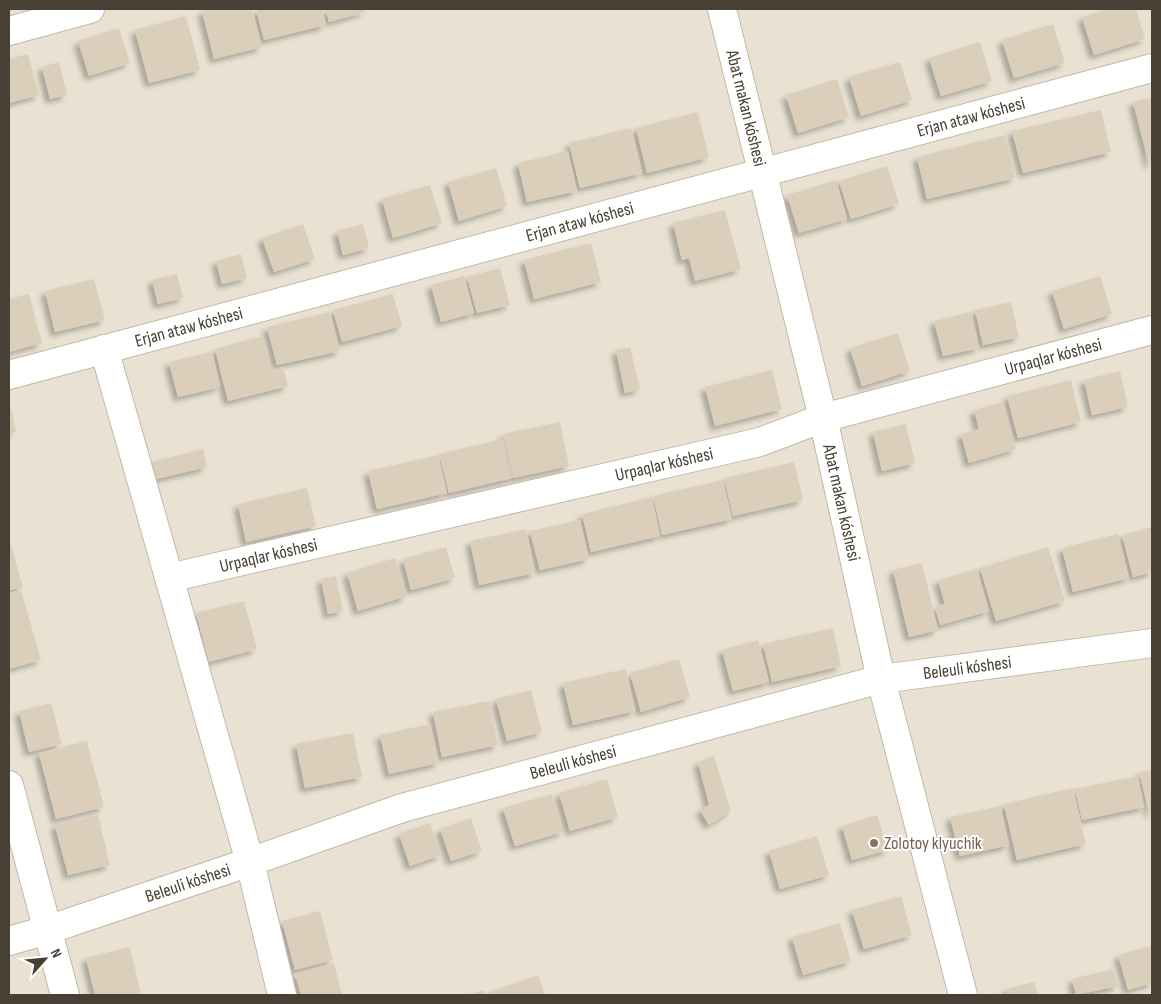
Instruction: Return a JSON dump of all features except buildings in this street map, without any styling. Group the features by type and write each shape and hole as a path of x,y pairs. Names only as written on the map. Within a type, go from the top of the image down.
{"street":[{"path":"9,31 90,9"},
{"name":"Abat makan kóshesi","path":"722,9 823,418 881,679 963,995"},
{"name":"Erjan ataw kóshesi","path":"9,375 1152,68"},
{"name":"Urpaqlar kóshesi","path":"169,578 760,442 823,418 1152,330"},
{"path":"104,349 250,862 282,995"},
{"name":"Beleuli kóshesi","path":"9,941 250,862 402,808 881,679 1152,643"},
{"path":"9,785 65,995"}],"shaded area":[{"path":"9,9 1152,9 1152,995 9,995"}],"place":[{"name":"Zolotoy klyuchik","path":"874,843"}]}
